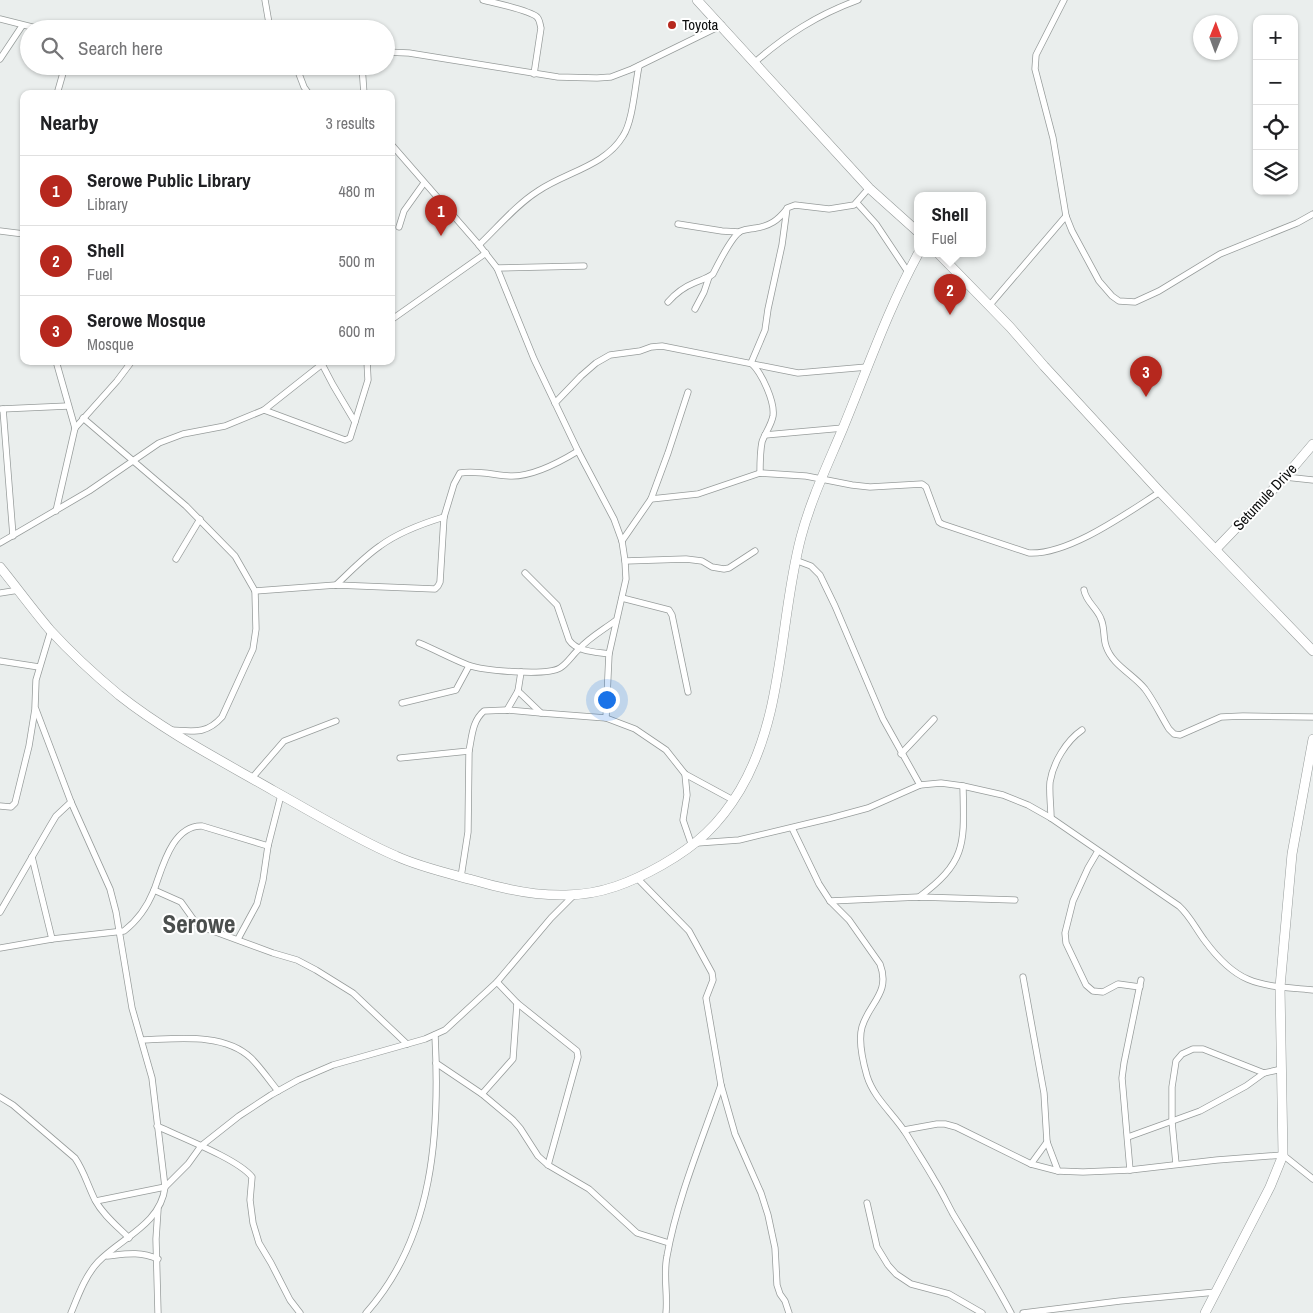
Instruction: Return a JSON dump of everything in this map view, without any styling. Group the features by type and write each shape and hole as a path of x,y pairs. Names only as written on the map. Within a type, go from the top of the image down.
{"street":[{"path":"265,0 268,20"},
{"path":"483,0 537,17 541,28 534,74"},
{"path":"697,0 870,188 914,228"},
{"path":"754,63 779,41 799,28 858,0"},
{"path":"1064,0 1034,62 1053,138 1066,216 1076,239 1106,291 1119,301 1134,302 1159,291 1220,254 1297,223 1313,214"},
{"path":"0,19 20,25"},
{"path":"395,52 410,53 534,74 582,79 611,77 722,25"},
{"path":"0,59 20,29"},
{"path":"479,245 537,191 604,157 615,148 624,134 628,122 638,66"},
{"path":"59,90 63,75"},
{"path":"299,75 306,90"},
{"path":"362,75 362,90"},
{"path":"395,149 497,268 534,359 578,450 614,518 622,541 626,561 626,579 609,654 606,718"},
{"path":"399,227 404,211 424,183"},
{"path":"678,224 739,232 768,226 779,218 787,208 795,205 829,209 857,203 870,188"},
{"path":"857,203 876,224 908,272"},
{"path":"752,363 765,330 782,245 787,208"},
{"path":"989,306 1066,216"},
{"path":"0,231 20,234"},
{"path":"695,308 704,292 709,277 739,232"},
{"path":"395,317 486,253"},
{"path":"0,567 51,630 118,694 168,730 343,830 395,856 461,877 519,891 574,895 609,889 638,879 694,844 708,833 742,786 759,749 771,709 796,560 808,516 821,479 867,368 908,272 916,257"},
{"path":"942,257 1010,327 1160,492 1313,651"},
{"path":"497,268 584,266"},
{"path":"668,302 680,291 709,277"},
{"path":"555,403 596,363 614,354 662,346 798,372 867,368"},
{"path":"752,363 760,375 772,404 773,415 761,448 760,473"},
{"path":"57,365 75,428"},
{"path":"56,511 75,428 129,365"},
{"path":"0,543 89,491 159,443 170,438 225,426 264,410 320,365"},
{"path":"325,365 333,385 354,422"},
{"path":"264,410 345,440 350,438 368,380 367,365"},
{"path":"622,541 651,499 688,392"},
{"path":"13,536 1,409 68,406"},
{"path":"83,418 134,460 200,519 235,556 255,591 256,629 253,648 222,717 215,725 206,730 168,730"},
{"path":"765,434 843,428"},
{"name":"Setumule Drive","path":"1216,549 1312,446"},
{"path":"255,591 336,585 434,589 440,582 444,517 454,484 460,473 513,476 527,474 563,460 578,450"},
{"path":"651,499 698,494 760,473 787,474 870,487 922,484 926,487 939,522 942,524 1020,551 1039,553 1077,540 1107,526 1160,492"},
{"path":"1285,477 1313,480"},
{"path":"336,585 378,547 392,538 422,524 444,517"},
{"path":"176,558 200,519"},
{"path":"626,561 686,559 702,561 712,567 724,569 729,568 756,551"},
{"path":"796,560 811,566 820,575 883,719 920,785"},
{"path":"525,573 554,600 572,645 609,654"},
{"path":"0,593 18,590"},
{"path":"1084,590 1089,602 1102,621 1106,646 1109,652 1116,662 1144,689 1174,734 1180,735 1221,717 1313,717"},
{"path":"622,598 664,607 669,610 672,615 688,692"},
{"path":"419,643 443,652 469,666 521,672 553,671 567,662 579,648 615,621"},
{"path":"0,806 11,807 15,803 29,746 39,667 51,630"},
{"path":"0,661 39,667"},
{"path":"402,703 456,690 469,666"},
{"path":"506,710 518,691 521,672"},
{"path":"518,691 540,713"},
{"path":"35,707 71,802 110,889 132,1008 152,1078 165,1187 164,1195 158,1208 150,1219 98,1263 86,1281 70,1313"},
{"path":"461,877 468,832 469,751 474,724 481,713 488,710 606,718 634,729 649,738 666,750 686,774 733,800"},
{"path":"901,754 934,719"},
{"path":"252,778 284,741 336,721"},
{"path":"1051,818 1050,785 1052,774 1072,738 1082,730"},
{"path":"1205,1313 1270,1187 1283,1156 1280,987 1292,854 1313,739"},
{"path":"400,758 469,751"},
{"path":"686,774 687,795 683,820 694,844"},
{"path":"694,844 739,840 792,828 868,808 920,785 941,783 962,786 1003,796 1028,805 1051,818 1183,910 1219,960 1237,975 1259,984 1313,990"},
{"path":"920,897 938,884 951,869 958,856 962,840 962,786"},
{"path":"238,939 257,904 268,846 282,795"},
{"path":"0,912 56,816 71,802"},
{"path":"0,948 52,939 124,931 143,910 154,890 160,869 168,853 181,836 192,827 202,826 268,846"},
{"path":"792,828 819,884 830,901 849,920 880,964 882,970 884,980 881,992 861,1029 860,1035 864,1063 873,1090 904,1130 984,1263 1011,1313"},
{"path":"1098,851 1088,868 1074,901 1065,933 1066,943 1086,985 1093,991 1103,992 1118,984 1140,988"},
{"path":"32,857 52,939"},
{"path":"638,879 685,926 710,968 713,980 706,998 721,1085 735,1134 762,1193 775,1248 777,1285 789,1313"},
{"path":"154,890 181,902 198,925 297,960 346,988 408,1044"},
{"path":"96,1201 165,1187 188,1164 201,1146 239,1116 278,1091 333,1065 435,1035 454,1023 497,982 551,918 574,895"},
{"path":"830,901 920,897 1015,900"},
{"path":"1023,977 1044,1093 1047,1142 1058,1171"},
{"path":"1130,1170 1122,1078 1141,980"},
{"path":"497,982 517,1003 573,1048 578,1057 548,1166"},
{"path":"482,1094 513,1059 517,1003"},
{"path":"366,1313 384,1290 419,1222 430,1178 436,1062 435,1035"},
{"path":"142,1040 205,1039 234,1047 250,1057 278,1091"},
{"path":"1176,1164 1172,1122 1174,1069 1176,1061 1182,1054 1204,1049 1264,1073"},
{"path":"436,1062 482,1094 513,1120 538,1156 548,1166 589,1189 637,1233 670,1243"},
{"path":"1128,1137 1200,1111 1264,1073 1282,1069"},
{"path":"666,1313 665,1273 670,1243 721,1085"},
{"path":"0,1097 13,1105 75,1158 82,1167 96,1201 129,1238"},
{"path":"904,1130 937,1124 956,1127 1031,1164 1058,1171 1130,1170 1176,1164 1283,1156 1313,1179"},
{"path":"157,1126 240,1166 252,1177 250,1200 253,1222 259,1243 290,1300 300,1313"},
{"path":"1031,1164 1047,1142"},
{"path":"867,1203 877,1247 896,1274 911,1284 949,1294 982,1313"},
{"path":"158,1208 156,1239 158,1313"},
{"path":"105,1257 132,1253 146,1254 158,1258"},
{"path":"1023,1313 1216,1292"},
{"path":"154,1313 158,1296"}],"place":[{"name":"Toyota","path":"672,25"},
{"name":"Serowe Public Library","path":"441,236"},
{"name":"Shell","path":"950,315"},
{"name":"Serowe Mosque","path":"1146,397"}],"district":[{"name":"Serowe","path":"199,924"}]}
